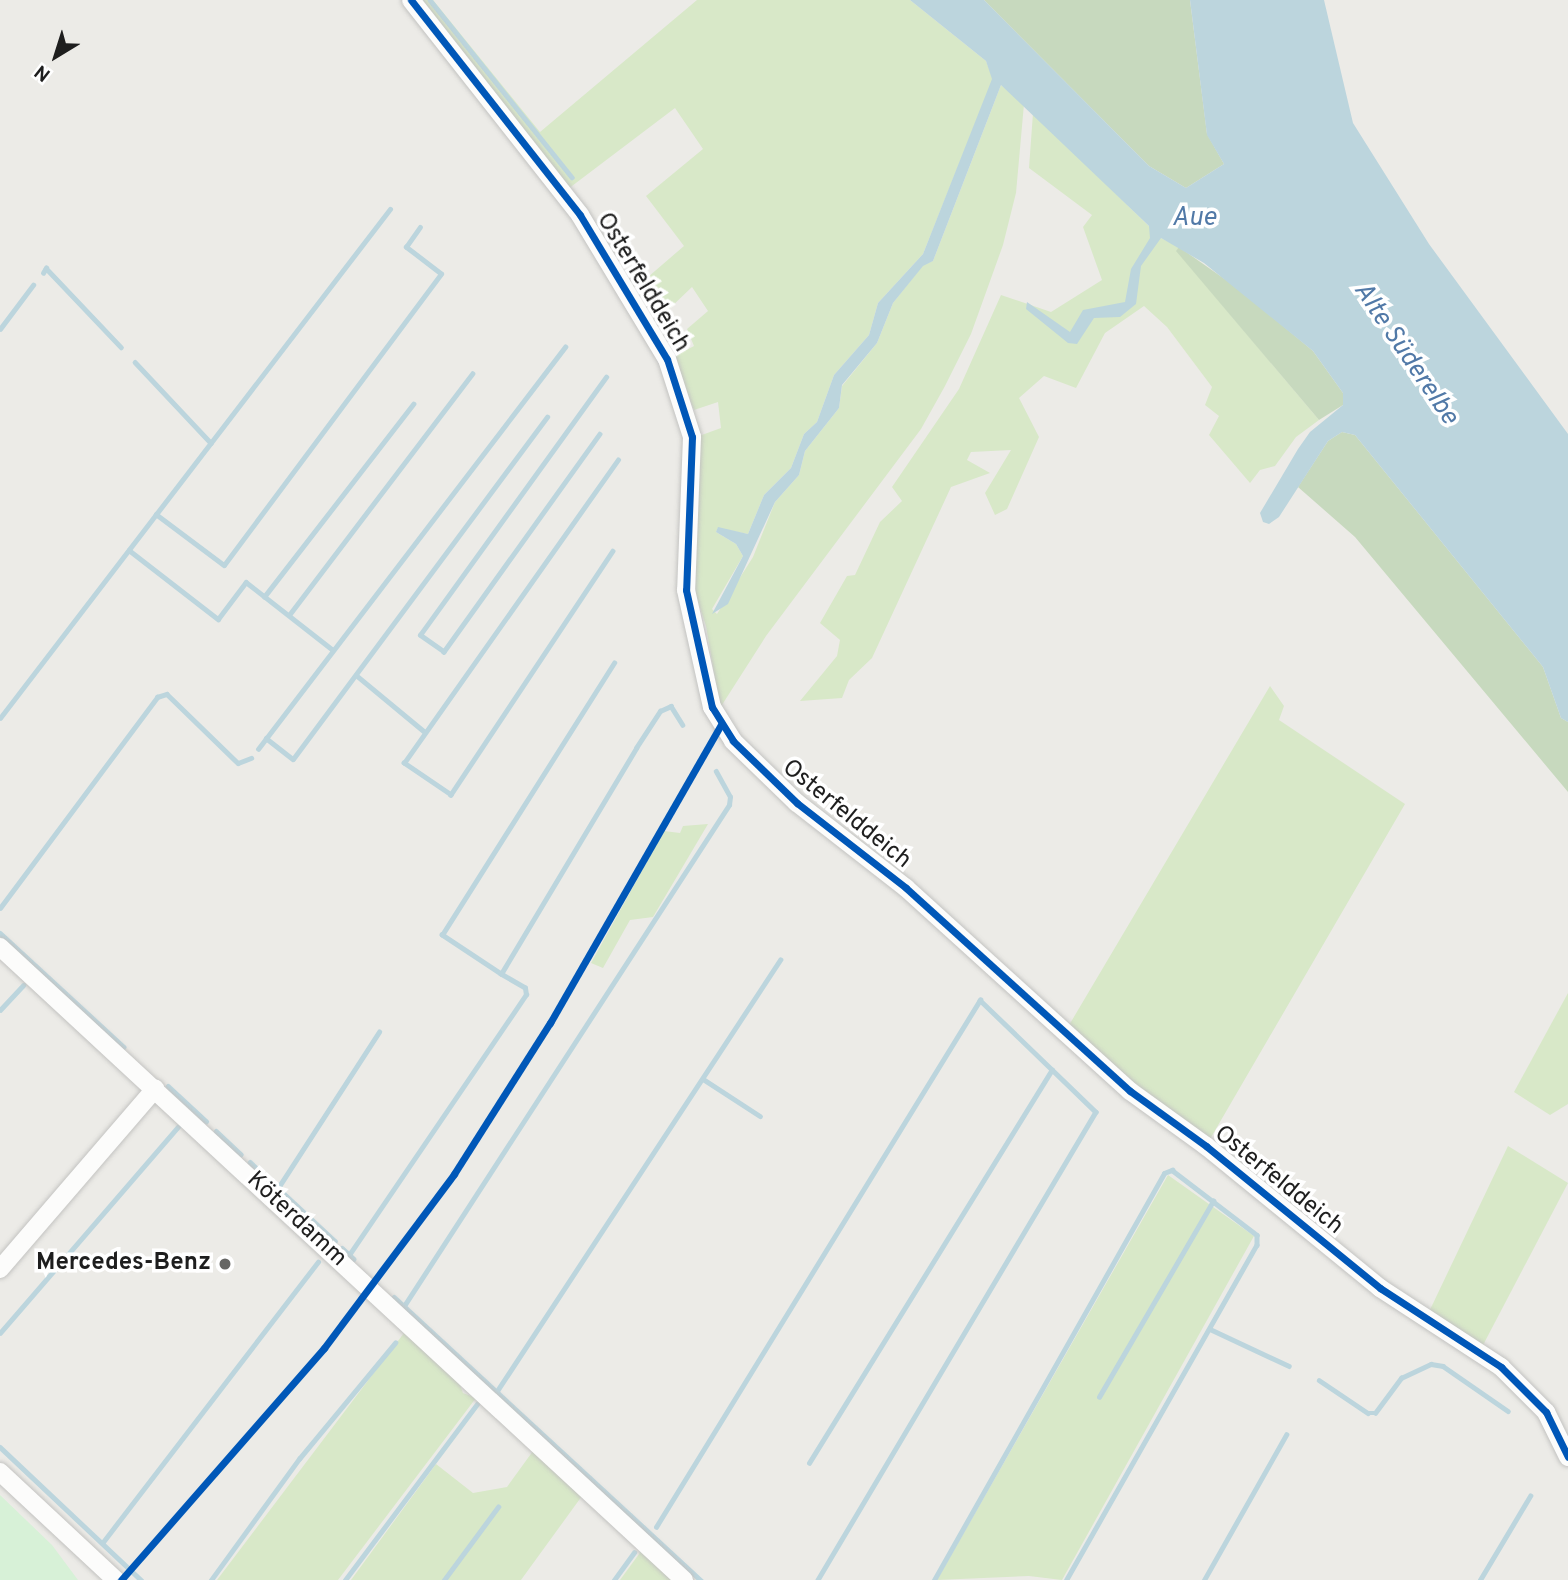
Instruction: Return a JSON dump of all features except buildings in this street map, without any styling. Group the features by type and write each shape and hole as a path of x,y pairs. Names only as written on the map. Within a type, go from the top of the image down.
{"street":[{"name":"Osterfelddeich","path":"411,0 516,139 580,215 667,359 692,437 686,590 712,707 733,741 797,803 906,888 1130,1091 1206,1146 1380,1288 1501,1367 1546,1412 1568,1457"},
{"name":"Köterdamm","path":"0,947 684,1580"},
{"path":"0,1269 155,1089"},
{"path":"0,1472 116,1580"}],"green space":[{"path":"417,0 433,0 540,132 697,0 910,0 986,61 993,79 923,254 878,303 869,335 834,375 817,422 804,434 791,468 764,495 748,534 718,528 716,532 736,544 743,556 712,609 717,614 753,557 775,502 799,475 805,451 839,408 842,386 877,343 893,303 923,265 933,261 1001,85 1024,104 1016,193 1003,245 971,334 945,386 921,429 766,636 720,708 706,626 691,580 699,436 721,428 718,402 694,410 673,357 694,346 687,329 708,311 692,287 669,309 648,277 684,246 646,196 703,149 675,108 568,189"},
{"path":"984,0 1190,0 1207,134 1224,164 1186,188 1149,166"},
{"path":"1033,113 1161,238 1179,247 1177,251 1319,420 1296,437 1275,466 1260,470 1250,483 1209,435 1219,416 1205,405 1212,387 1167,327 1144,306 1105,333 1076,388 1044,376 1019,398 1039,437 1007,509 995,515 985,493 1011,450 971,452 967,460 990,473 951,487 872,658 849,680 842,698 800,701 837,656 840,640 820,623 847,576 855,575 880,522 902,501 892,487 959,389 1001,295 1051,312 1102,280 1083,227 1092,215 1029,168"},
{"path":"1179,247 1236,287 1313,351 1343,393 1343,405 1319,420 1176,251"},
{"path":"1342,432 1355,435 1543,667 1561,718 1568,722 1568,792 1355,537 1298,487 1328,441"},
{"path":"1270,686 1284,706 1279,720 1405,804 1206,1146 1065,1032"},
{"path":"708,824 653,917 630,920 603,968 591,963 664,831 680,833 683,826"},
{"path":"1568,993 1568,1104 1550,1115 1514,1092"},
{"path":"1508,1146 1568,1183 1482,1347 1428,1314"},
{"path":"1168,1175 1254,1236 1062,1580 1029,1576 937,1580"},
{"path":"404,1333 459,1382 463,1393 476,1398 338,1580 217,1580"},
{"path":"533,1451 582,1496 521,1580 351,1580 436,1464 473,1493 507,1487"},
{"path":"0,1495 52,1545 78,1580 0,1580"},
{"path":"642,1550 677,1580 620,1580"}],"water":[{"path":"910,0 984,0 1149,166 1186,188 1224,164 1207,135 1190,0 1324,0 1353,123 1429,244 1568,434 1568,722 1561,718 1543,667 1355,435 1342,432 1328,441 1279,517 1269,524 1263,522 1260,513 1298,449 1310,432 1343,405 1343,393 1313,351 1204,263 1161,238 1141,266 1136,304 1120,317 1094,318 1077,344 1068,343 1026,309 1027,302 1070,332 1083,310 1125,302 1131,269 1150,238 1149,226 1001,85 933,261 923,266 893,303 877,343 842,385 839,408 805,451 799,475 775,502 728,604 712,614 743,556 736,544 716,532 718,527 748,534 764,495 791,468 804,434 817,422 834,375 869,335 878,303 923,254 992,79 986,61"}],"waterway":[{"path":"430,0 572,177"},
{"path":"0,718 390,209"},
{"path":"156,514 224,565 441,274 406,247 420,227"},
{"path":"43,273 46,268 121,347"},
{"path":"0,329 33,285"},
{"path":"258,749 565,347"},
{"path":"135,362 211,443"},
{"path":"289,615 472,374"},
{"path":"600,434 444,652 420,635 606,377"},
{"path":"264,597 413,404"},
{"path":"266,738 293,759 547,417"},
{"path":"613,551 451,795 404,763 618,460"},
{"path":"129,550 218,619 246,582 333,650"},
{"path":"501,974 442,935 614,663"},
{"path":"356,675 425,732"},
{"path":"0,908 157,697 167,694 238,763 251,758"},
{"path":"349,1255 526,995 525,988 501,974 636,748 660,711 671,706 683,725"},
{"path":"404,1306 729,805 730,797 716,772"},
{"path":"0,933 124,1047"},
{"path":"497,1391 780,960"},
{"path":"0,1010 23,985"},
{"path":"656,1527 980,1000 1096,1112 818,1580"},
{"path":"278,1188 379,1032"},
{"path":"809,1463 1052,1070"},
{"path":"703,1079 760,1116"},
{"path":"168,1086 206,1121"},
{"path":"0,1333 178,1127"},
{"path":"216,1131 241,1154"},
{"path":"250,1162 335,1241"},
{"path":"934,1580 1164,1173 1172,1170 1257,1235 1257,1245 1067,1580"},
{"path":"1099,1397 1213,1201"},
{"path":"342,1248 354,1259"},
{"path":"103,1542 318,1262"},
{"path":"394,1297 701,1580"},
{"path":"1210,1329 1289,1366"},
{"path":"211,1580 299,1459 395,1343"},
{"path":"1319,1380 1368,1413 1375,1413 1401,1378 1431,1364 1443,1366 1508,1411"},
{"path":"345,1580 477,1404"},
{"path":"1204,1580 1286,1435"},
{"path":"0,1447 141,1580"},
{"path":"1480,1580 1530,1496"},
{"path":"444,1580 498,1507"},
{"path":"614,1580 634,1552"}],"cycle path":[{"path":"411,0 580,215 667,359 692,437 686,590 712,707 733,741 797,803 906,888 1130,1091 1206,1146 1380,1288 1501,1367 1546,1412 1568,1457"},
{"path":"121,1580 324,1348 454,1174 550,1023 721,724"}],"place":[{"name":"Mercedes-Benz","path":"225,1264"}],"water label":[{"name":"Aue","path":"1194,219"},
{"name":"Alte Süderelbe","path":"1405,354"}]}
